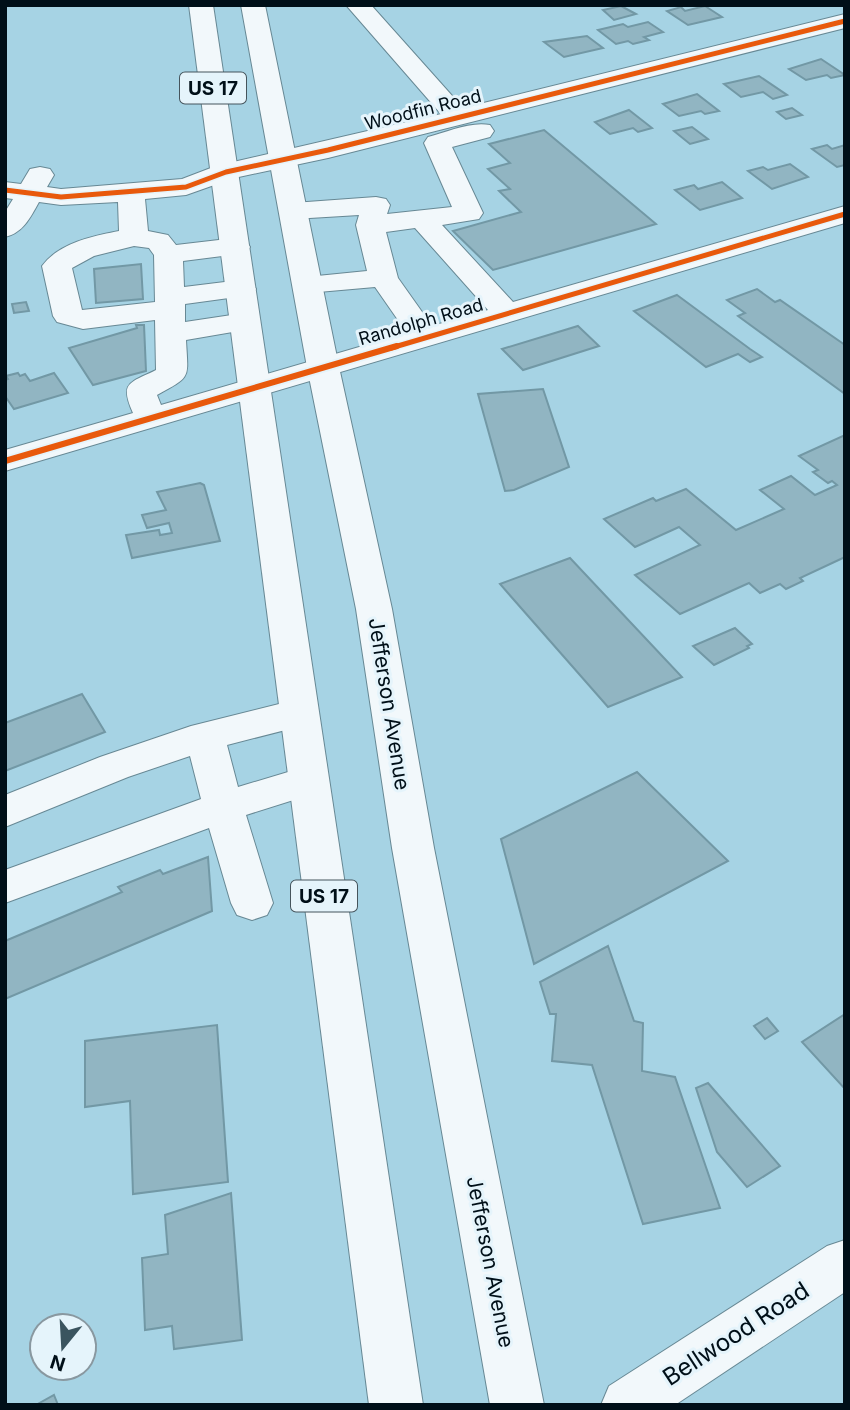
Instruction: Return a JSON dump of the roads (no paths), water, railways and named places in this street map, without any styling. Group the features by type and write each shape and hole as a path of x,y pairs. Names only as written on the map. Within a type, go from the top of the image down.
{"main road":[{"name":"US 17","path":"201,5 396,1405"},
{"name":"Jefferson Avenue","path":"253,5 323,367 374,609 415,862 517,1405"},
{"path":"358,5 458,118"},
{"name":"Woodfin Road","path":"5,171 25,186 61,197 186,187 226,172 349,145 430,135 458,118 845,21"},
{"path":"421,218 469,213 430,135 515,121"},
{"path":"349,145 369,197 383,278 425,337"},
{"name":"Woodfin Road","path":"25,186 180,167 226,172"},
{"path":"5,229 16,218 25,186"},
{"path":"131,193 134,237"},
{"path":"293,211 369,197 421,218 507,313"},
{"name":"Randolph Road","path":"5,461 845,214"},
{"path":"151,417 141,397 142,390 172,374 170,313 168,254 158,241 134,237 100,244 69,255 57,266 68,316 83,320 170,313 245,322"},
{"path":"168,254 236,247"},
{"path":"307,284 383,278"},
{"path":"170,313 241,289"},
{"path":"5,812 114,767 205,736 299,713"},
{"path":"205,736 252,902"},
{"path":"5,887 223,807 308,781"},
{"name":"Bellwood Road","path":"628,1405 845,1264"}]}
